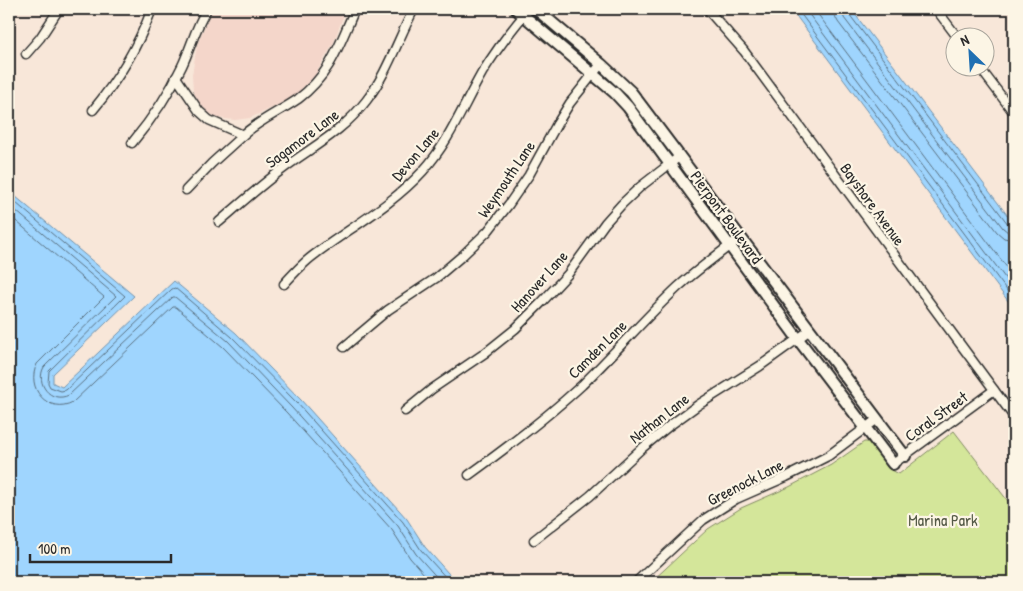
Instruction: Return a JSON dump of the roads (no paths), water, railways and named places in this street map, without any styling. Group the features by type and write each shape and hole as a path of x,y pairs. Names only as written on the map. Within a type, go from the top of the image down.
{"street":[{"path":"26,54 40,38 59,9"},
{"path":"93,110 115,82 130,58 152,9"},
{"path":"132,143 155,114 176,77 207,9"},
{"path":"186,190 212,163 255,124 298,99 327,70 355,9"},
{"name":"Sagamore Lane","path":"219,222 284,168 334,134 352,117 368,99 380,79 414,9"},
{"name":"Pierpont Boulevard","path":"536,9 631,92 904,456"},
{"name":"Bayshore Avenue","path":"707,9 744,52 1014,417"},
{"path":"936,9 950,28"},
{"name":"Pierpont Boulevard","path":"523,11 615,93 628,107 798,339 893,464"},
{"name":"Devon Lane","path":"284,284 312,256 384,207 405,190 424,170 441,149 481,75 523,11"},
{"name":"Weymouth Lane","path":"344,347 388,310 436,278 463,256 488,231 519,190 570,103 601,64"},
{"path":"176,77 199,111 209,120 243,136"},
{"path":"988,78 1014,113"},
{"name":"Hanover Lane","path":"405,412 432,389 514,329 568,274 605,223 622,204 640,187 680,156"},
{"name":"Camden Lane","path":"468,475 550,414 582,385 678,288 741,237"},
{"name":"Nathan Lane","path":"534,540 590,496 669,426 698,405 760,366 810,330"},
{"name":"Coral Street","path":"893,464 994,390"},
{"name":"Greenock Lane","path":"636,582 703,520 736,499 828,456 876,420"}],"water":[{"path":"791,9 851,9 1014,224 1014,309"},
{"path":"9,191 134,296 53,374 53,383 62,387 174,281 236,333 301,400 407,519 425,547 456,582 9,582"}],"park label":[{"name":"Marina Park","path":"943,520"}]}
